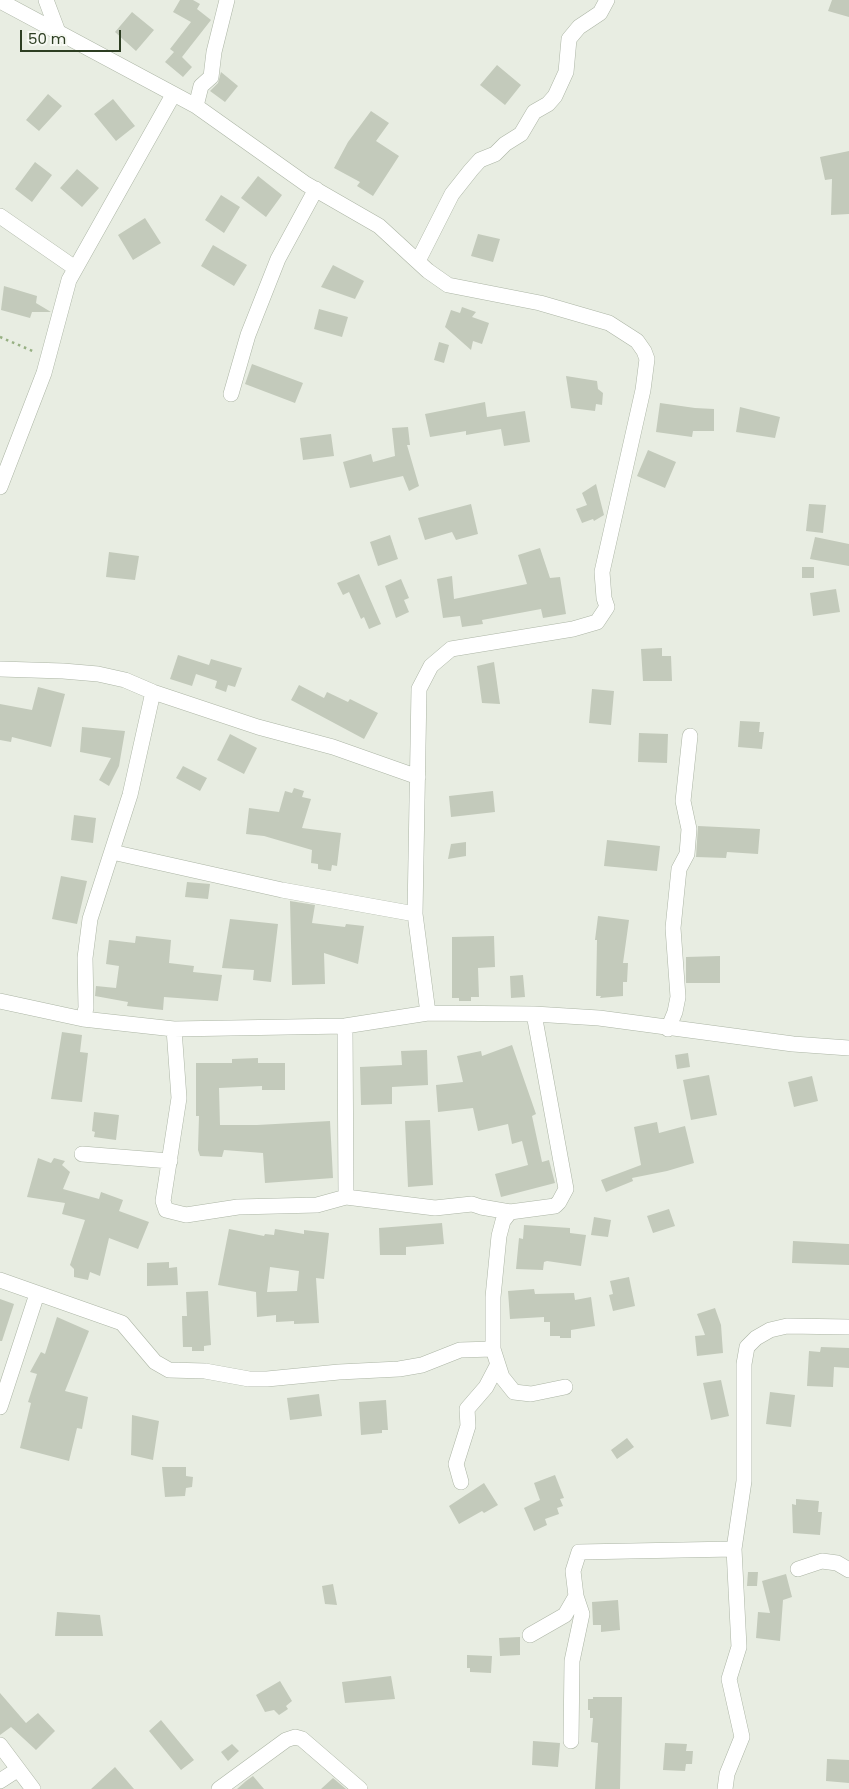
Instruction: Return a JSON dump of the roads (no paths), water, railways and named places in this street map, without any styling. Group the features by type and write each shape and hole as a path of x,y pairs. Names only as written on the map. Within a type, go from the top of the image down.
{"street":[{"path":"46,0 58,32"},
{"path":"196,106 201,86 211,76 214,52 227,0"},
{"path":"418,261 452,194 471,170 480,160 495,154 505,144 522,134 534,112 548,104 555,96 566,72 569,39 579,27 600,13 607,0"},
{"path":"0,2 196,106 306,184 379,226 448,285 540,303 609,323 637,341 647,359 643,390 602,572 604,598 607,607 597,622 573,629 452,650 431,666 419,689 415,914 428,1013"},
{"path":"0,487 16,451 48,357 64,296 75,268 173,95"},
{"path":"231,394 248,335 278,259 316,189"},
{"path":"0,216 75,268"},
{"path":"0,669 98,674 125,680 153,692 258,727 325,744 418,777"},
{"path":"83,1019 86,1008 85,958 90,919 130,795 153,692"},
{"path":"668,1029 678,997 673,928 679,869 687,854 689,829 683,801 690,736"},
{"path":"112,852 282,890 415,914"},
{"path":"0,1002 83,1019 174,1029 345,1026 428,1013 534,1014 599,1018 668,1029 793,1044 849,1048"},
{"path":"174,1029 179,1098 163,1205 171,1212 186,1215 238,1207 317,1205 346,1197 435,1208 472,1204 510,1212 555,1206 560,1202 566,1189 534,1014"},
{"path":"345,1026 346,1197"},
{"path":"82,1154 170,1161"},
{"path":"510,1212 503,1221 499,1236 493,1297 492,1349 497,1366 507,1385 514,1392 532,1394 565,1387"},
{"path":"0,1280 122,1323 155,1362 169,1370 205,1371 249,1379 268,1379 406,1368 422,1365 460,1350 492,1349"},
{"path":"0,1407 37,1294"},
{"path":"725,1789 727,1774 742,1737 729,1678 739,1646 734,1549 744,1481 744,1364 747,1347 756,1338 770,1330 787,1326 849,1327"},
{"path":"462,1482 456,1464 468,1426 467,1409 486,1387 497,1366"},
{"path":"571,1741 572,1661 582,1614 576,1596 573,1571 579,1552 734,1549"},
{"path":"798,1569 822,1561 837,1564 849,1570"},
{"path":"530,1635 565,1615 576,1596"},
{"path":"219,1789 286,1740 295,1737 302,1739 360,1789"},
{"path":"0,1745 33,1789"},
{"path":"0,1781 17,1770"}]}
